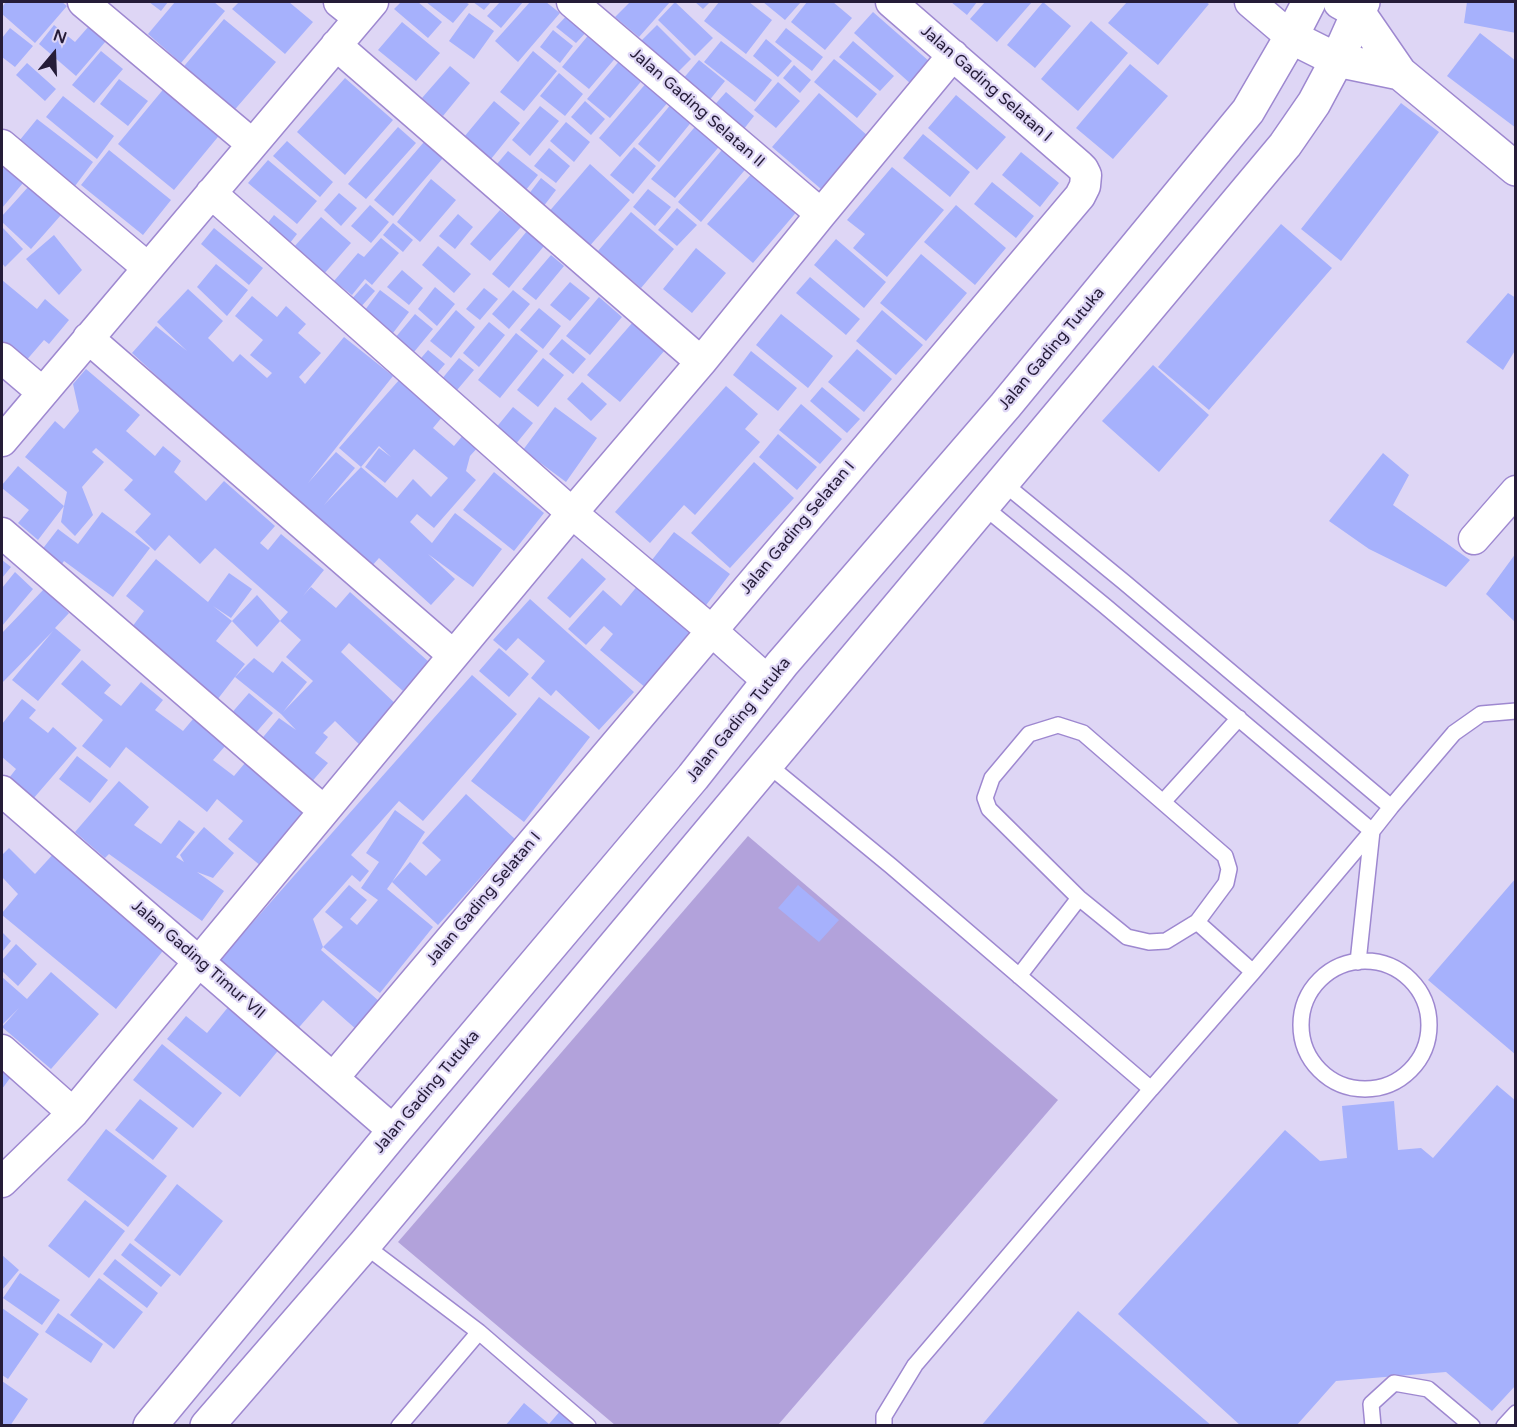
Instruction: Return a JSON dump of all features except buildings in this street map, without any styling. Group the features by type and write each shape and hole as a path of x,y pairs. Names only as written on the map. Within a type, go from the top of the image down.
{"main road":[{"name":"Jalan Gading Tutuka","path":"150,1425 394,1131 693,777 776,673 1005,406 1248,111 1292,37 1309,2"},
{"path":"207,1425 364,1245 1285,145 1314,103 1337,60 1354,5"},
{"path":"1354,5 1400,73 1515,169"},
{"path":"1292,37 1337,60 1400,73"},
{"path":"776,673 822,698"}],"street":[{"path":"82,2 252,144"},
{"name":"Jalan Gading Selatan II","path":"572,2 821,214"},
{"name":"Jalan Gading Selatan I","path":"334,1077 1072,205 1085,186 1086,175 1079,165 891,2"},
{"path":"1250,2 1292,37"},
{"path":"2,441 336,45 357,7"},
{"path":"336,45 701,362"},
{"path":"2,1182 73,1113 453,655 701,362 953,55"},
{"path":"2,146 148,268"},
{"path":"212,193 572,513 712,631 776,673"},
{"path":"88,338 453,655"},
{"path":"2,358 42,393"},
{"path":"1474,539 1515,491"},
{"path":"2,533 324,811"},
{"name":"Jalan Gading Timur VII","path":"2,790 394,1131"},
{"path":"2,1050 73,1113"}],"lane":[{"path":"993,494 1105,606 1372,831"},
{"path":"993,494 1124,582 1391,807"},
{"path":"884,1425 884,1416 915,1365 1253,972 1454,733 1481,714 1515,711"},
{"path":"1163,802 1239,718"},
{"path":"1058,725 1083,733 1163,802 1225,856 1229,869 1226,883 1197,922 1166,942 1149,942 1127,937 1079,898 989,809 986,798 992,778 1029,734 1058,725"},
{"path":"767,764 891,866 1151,1089"},
{"path":"1358,962 1372,831"},
{"path":"1019,976 1079,898"},
{"path":"1197,922 1253,972"},
{"path":"1358,962 1380,963 1400,972 1416,987 1426,1006 1429,1028 1425,1050 1413,1068 1396,1082 1376,1089 1354,1089 1335,1082 1318,1070 1307,1053 1301,1034 1301,1014 1309,994 1321,978 1338,967 1358,962"},
{"path":"364,1245 479,1332 588,1425"},
{"path":"399,1425 479,1332"},
{"path":"1373,1425 1371,1404 1394,1383 1428,1389 1472,1425"},
{"path":"1504,1425 1515,1413"}],"shaded area":[{"path":"748,836 1058,1100 778,1425 615,1425 398,1242"}]}
